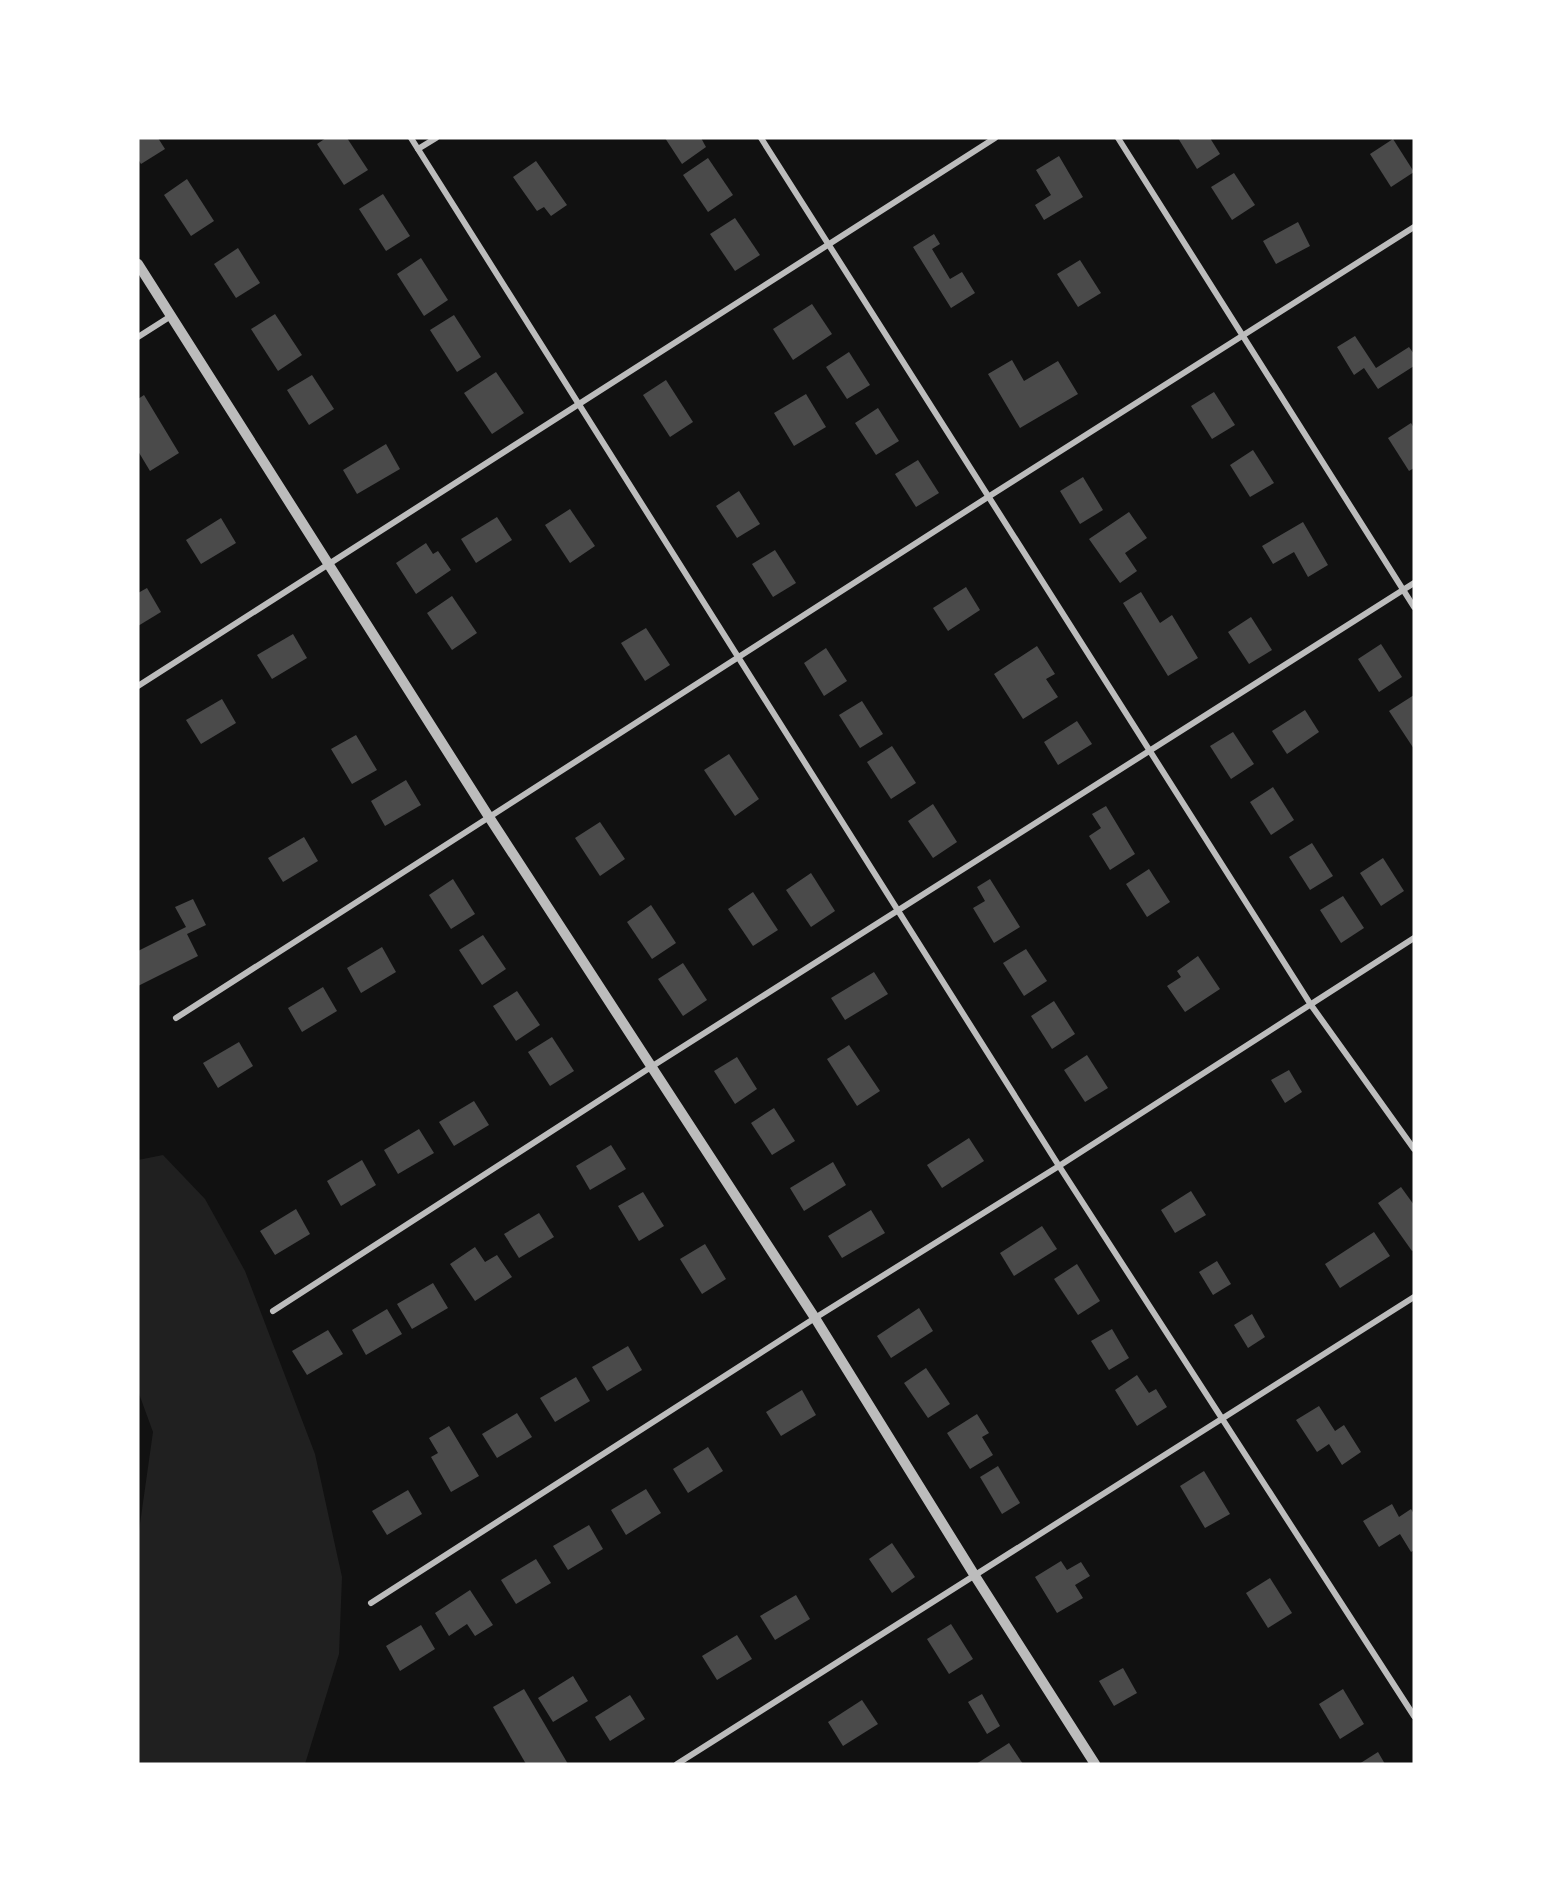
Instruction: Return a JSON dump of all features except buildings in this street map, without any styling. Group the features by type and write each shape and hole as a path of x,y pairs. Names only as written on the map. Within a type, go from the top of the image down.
{"street":[{"path":"411,138 1059,1167 1414,1716"},
{"path":"418,149 436,138"},
{"path":"761,138 1311,1005 1414,1149"},
{"path":"138,686 995,138"},
{"path":"1118,138 1414,607"},
{"path":"176,1018 988,497 1414,227"},
{"path":"138,264 489,817 815,1318 1095,1764"},
{"path":"138,337 171,316"},
{"path":"273,1311 651,1067 1414,583"},
{"path":"371,1603 815,1318 1059,1167 1414,938"},
{"path":"677,1764 1414,1297"}],"shaded area":[{"path":"163,1155 205,1199 245,1271 315,1454 342,1577 339,1654 305,1764 138,1764 138,1538 153,1432 138,1391 138,1160"}]}
